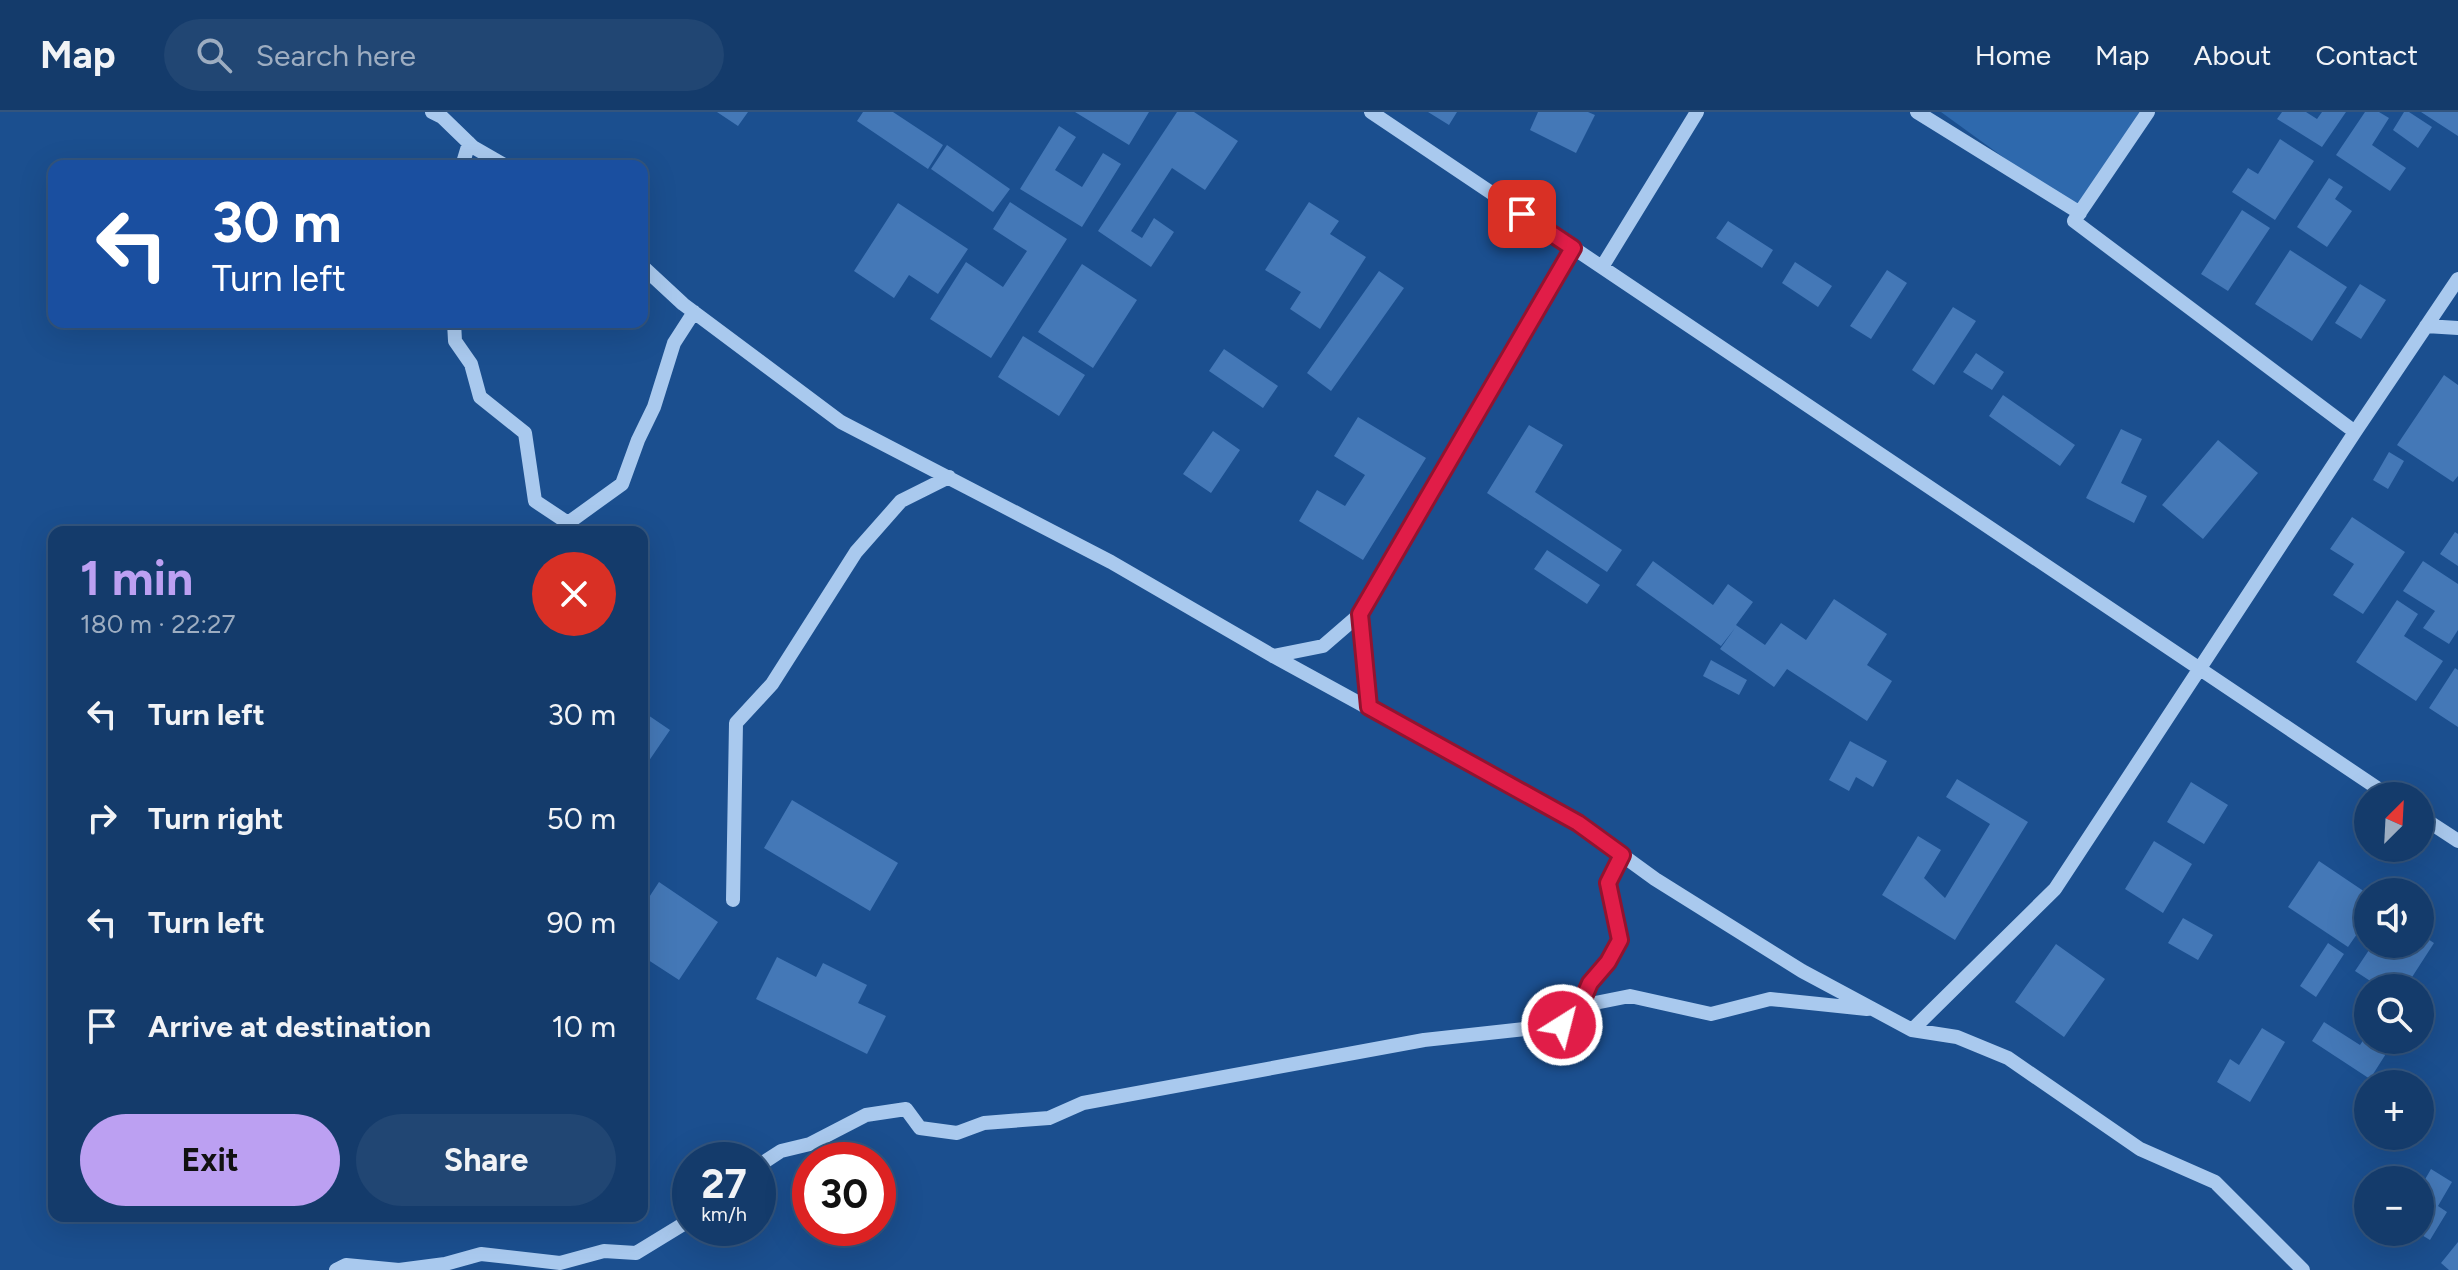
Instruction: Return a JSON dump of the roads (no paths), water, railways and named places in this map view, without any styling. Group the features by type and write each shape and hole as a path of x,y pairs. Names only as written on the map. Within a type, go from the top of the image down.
{"street":[{"path":"432,112 442,117 469,143 496,160"},
{"path":"1371,112 2368,782"},
{"path":"1602,267 1697,112"},
{"path":"1917,112 2080,213"},
{"path":"2148,112 2074,221 2355,432"},
{"path":"464,160 469,143"},
{"path":"1273,656 1323,646 1360,614 1573,248"},
{"path":"648,271 694,312 841,422 1111,562 1273,656 1578,823 1622,855 1802,971 1912,1030 1957,1037 2008,1058 2140,1149 2215,1182 2303,1270"},
{"path":"1912,1030 2055,889 2458,279"},
{"path":"570,526 622,484 654,407 674,343 694,312"},
{"path":"2426,326 2458,328"},
{"path":"454,328 455,341 471,364 480,397 525,433 535,501 566,526"},
{"path":"733,900 736,723 772,684 856,552 901,501 949,477"},
{"path":"1360,614 1369,707"},
{"path":"2434,825 2458,841"},
{"path":"1577,1013 1590,983 1608,962 1620,940 1608,883 1622,855"},
{"path":"776,1154 810,1144 866,1115 906,1109 920,1128 957,1133 984,1123 1049,1118 1083,1103 1424,1040 1562,1025 1585,1005 1630,996 1711,1014 1770,999 1875,1010"},
{"path":"336,1270 346,1265 399,1270 445,1264 481,1254 560,1263 604,1251 636,1253 672,1231"}]}
